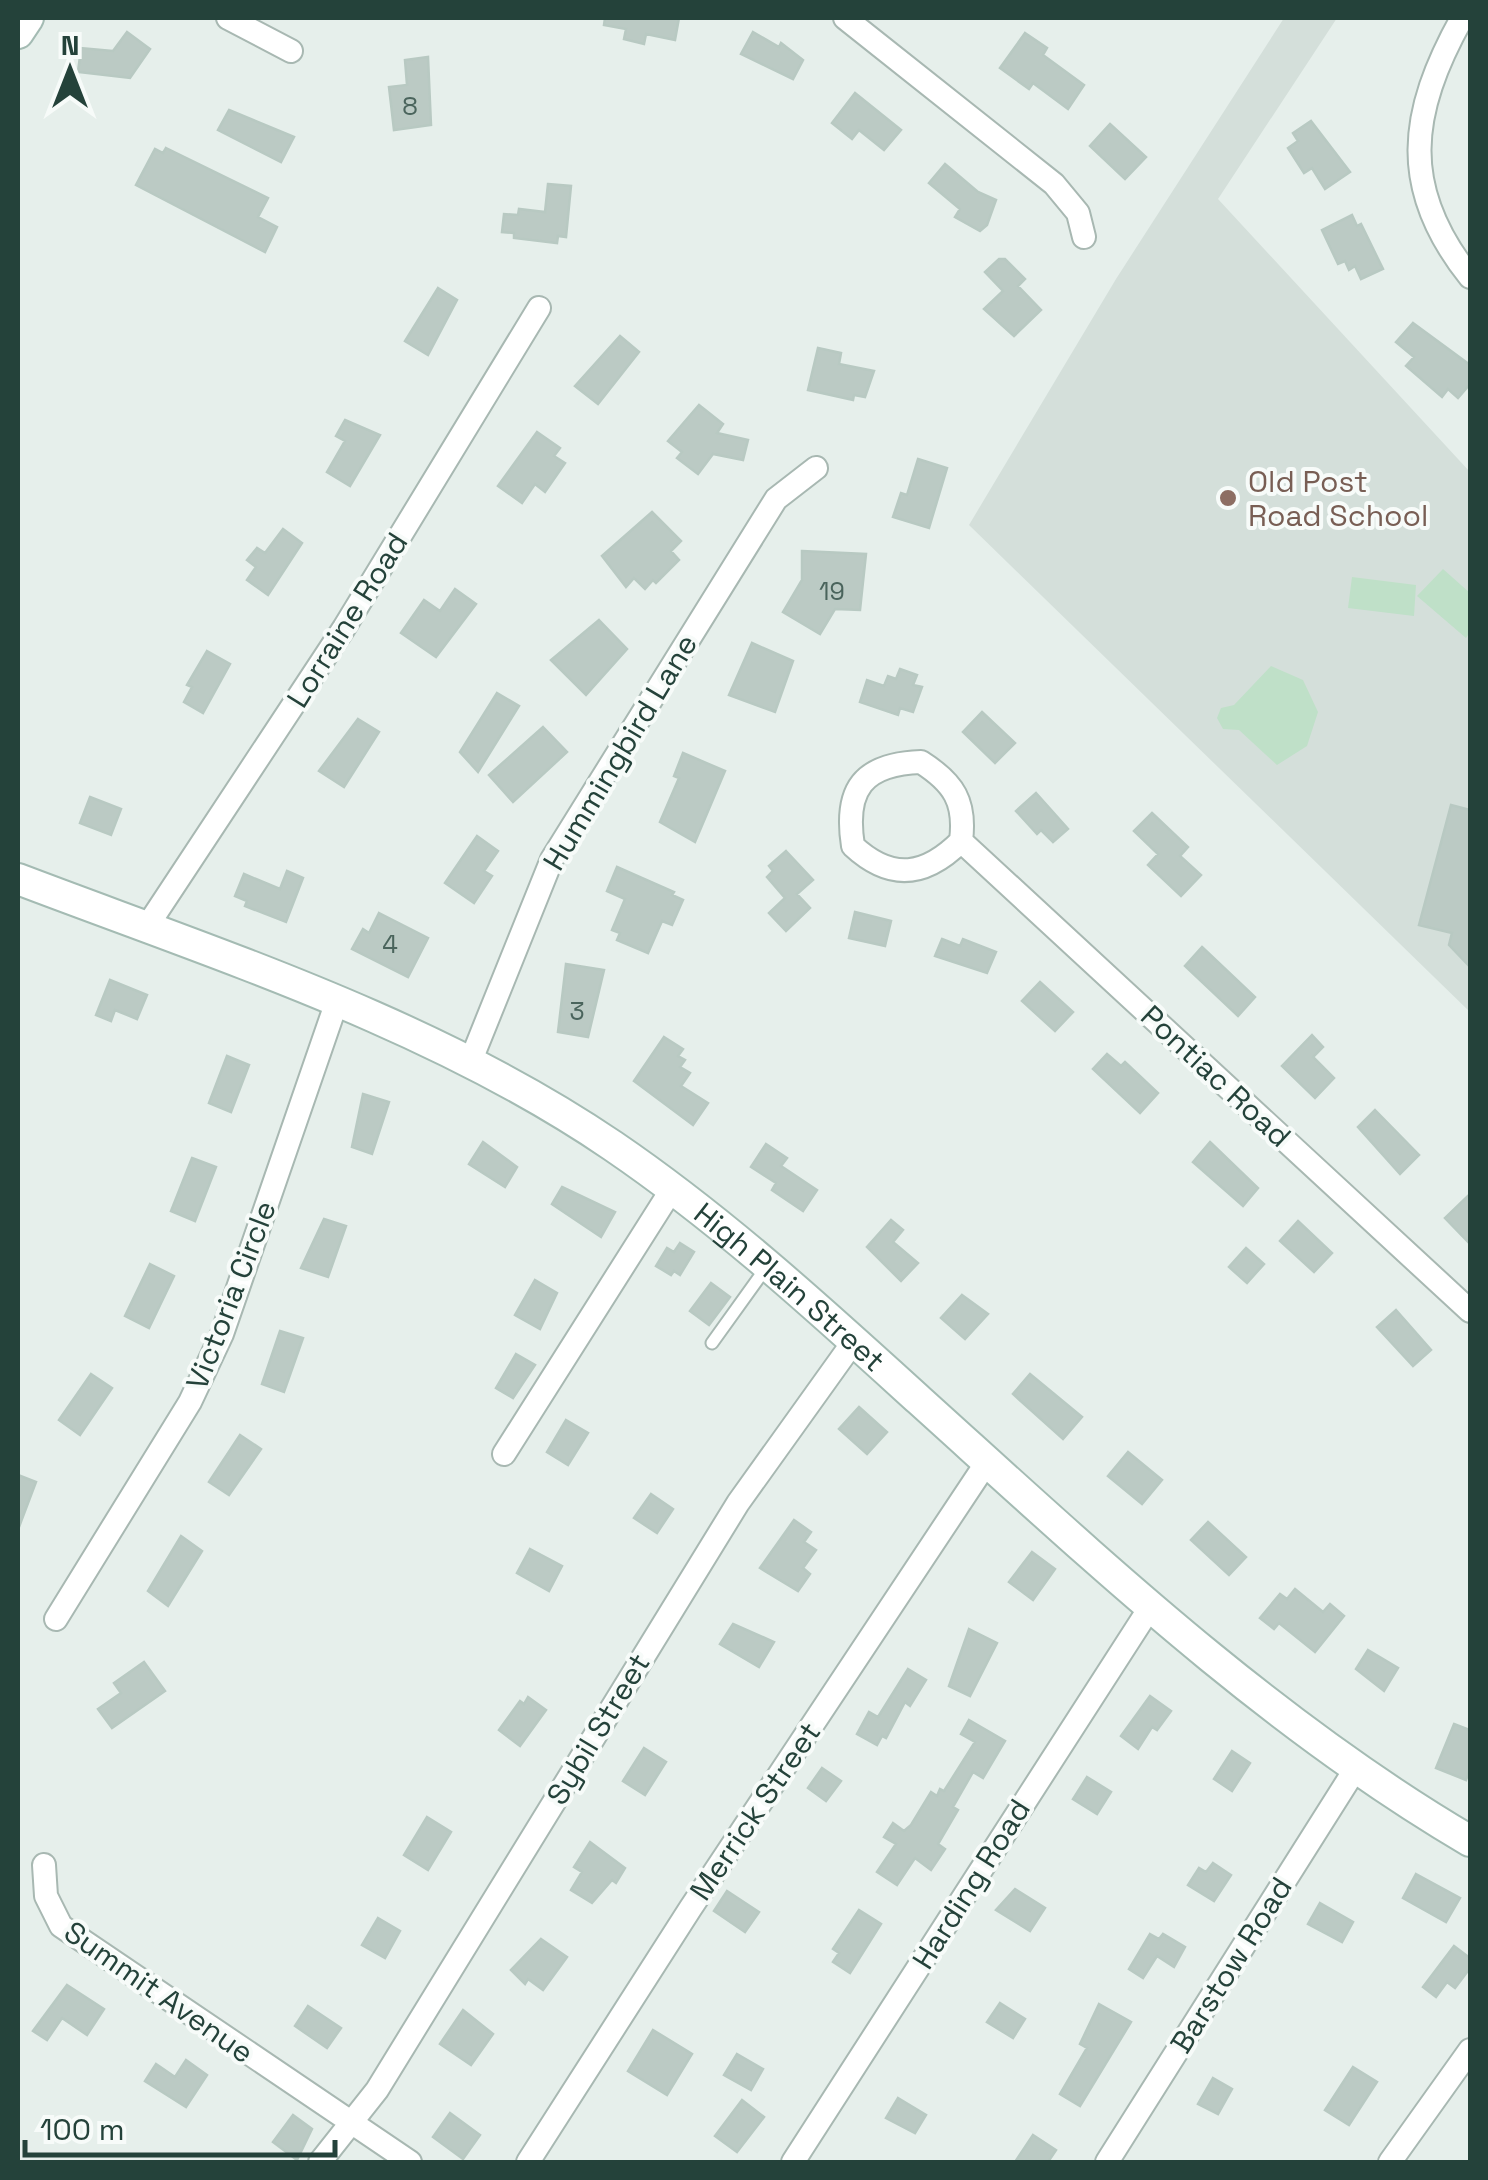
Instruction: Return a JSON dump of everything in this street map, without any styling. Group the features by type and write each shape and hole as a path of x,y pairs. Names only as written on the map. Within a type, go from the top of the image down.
{"main road":[{"path":"18,33 28,18"},
{"name":"High Plain Street","path":"18,879 336,1004 469,1065 612,1146 768,1265 1151,1606 1356,1768 1470,1841"}],"street":[{"path":"228,18 291,51"},
{"path":"845,18 1054,184 1078,213 1084,238"},
{"path":"1462,18 1440,58 1423,108 1418,170 1428,204 1454,256 1470,277"},
{"name":"Lorraine Road","path":"146,928 344,628 539,308"},
{"name":"Hummingbird Lane","path":"469,1065 552,859 776,498 816,468"},
{"path":"921,762 944,776 962,804 962,841 940,861 915,873 895,873 854,846 848,811 864,780 890,763 921,762"},
{"name":"Pontiac Road","path":"962,841 1470,1311"},
{"name":"Victoria Circle","path":"56,1620 190,1402 222,1334 336,1004"},
{"path":"504,1454 672,1188"},
{"name":"Sybil Street","path":"320,2162 377,2090 738,1503 854,1341"},
{"name":"Merrick Street","path":"528,2162 690,1909 987,1462"},
{"name":"Harding Road","path":"793,2162 1151,1606"},
{"name":"Barstow Road","path":"1107,2162 1356,1768"},
{"name":"Summit Avenue","path":"44,1865 46,1896 61,1926 410,2162"},
{"path":"1390,2162 1470,2050"}],"lane":[{"path":"712,1343 768,1265"}],"shaded area":[{"name":"Old Post Road School","path":"1284,18 1337,18 1218,199 1470,472 1470,1012 969,525 1116,279"}],"green space":[{"path":"1443,569 1470,593 1470,632 1466,638 1417,596"},
{"path":"1352,577 1416,585 1414,616 1348,608"},
{"path":"1271,666 1303,680 1318,712 1307,746 1277,765 1239,730 1223,729 1217,718 1221,708 1234,705"}],"building":[{"path":"605,18 679,18 675,40 646,34 644,44 624,39 626,29 604,25"},
{"path":"127,32 150,49 130,78 78,72 81,48 113,51"},
{"path":"753,32 779,47 781,43 803,60 793,79 741,54"},
{"path":"1025,33 1047,48 1043,55 1084,85 1068,109 1033,83 1029,89 1000,68"},
{"path":"428,57 431,125 394,130 389,87 407,85 405,60"},
{"path":"855,93 901,130 884,150 859,130 852,139 832,123"},
{"path":"229,110 294,137 281,162 218,130"},
{"path":"1311,121 1350,172 1325,189 1312,168 1304,173 1288,148 1298,141 1293,133"},
{"path":"1110,124 1146,157 1125,179 1090,146"},
{"path":"166,148 268,198 258,217 277,227 265,252 136,185 155,149 163,153"},
{"path":"945,164 978,192 996,200 987,225 980,231 955,217 960,209 929,183"},
{"path":"548,184 571,186 566,237 558,236 557,243 514,238 514,233 502,232 504,214 518,215 519,209 545,212"},
{"path":"1352,215 1357,226 1361,224 1383,269 1361,279 1355,266 1349,270 1345,261 1338,264 1322,230"},
{"path":"999,259 1005,259 1025,279 1018,286 1041,310 1014,336 984,309 1003,291 985,272"},
{"path":"438,288 457,300 428,355 405,341"},
{"path":"1413,323 1470,365 1470,384 1458,398 1448,389 1442,397 1406,366 1414,357 1396,342"},
{"path":"620,336 639,352 598,404 575,386"},
{"path":"818,348 841,353 839,364 874,371 865,397 854,395 853,400 808,390"},
{"path":"699,405 723,424 717,433 748,440 743,460 713,454 698,474 677,458 682,452 668,441"},
{"path":"345,420 380,435 350,486 327,472 345,441 336,436"},
{"path":"537,432 560,448 554,456 565,463 545,492 535,484 522,503 498,486"},
{"path":"918,459 947,468 929,528 893,517 901,493 907,495"},
{"path":"652,512 681,541 671,551 679,560 645,589 634,578 626,587 602,556"},
{"path":"283,529 302,543 268,595 247,580 256,567 247,560 257,548 265,553"},
{"path":"802,551 866,554 860,610 835,609 820,634 783,612 802,580"},
{"path":"455,589 476,604 436,657 401,633 424,600 440,611"},
{"path":"599,620 627,649 586,695 551,660"},
{"path":"752,643 793,661 775,712 729,695"},
{"path":"207,651 230,664 203,713 184,702 192,687 187,685"},
{"path":"900,669 917,675 913,685 922,687 913,712 900,708 898,715 860,702 867,680 884,686 888,676 896,679"},
{"path":"497,693 519,706 478,772 460,752"},
{"path":"982,712 1015,743 995,763 963,732"},
{"path":"358,719 379,732 344,787 319,771"},
{"path":"543,727 567,752 513,802 489,775"},
{"path":"683,753 725,771 695,842 660,822 679,778 674,776"},
{"path":"1036,793 1068,829 1053,842 1041,830 1037,834 1016,811"},
{"path":"90,797 121,809 111,835 80,823"},
{"path":"1451,805 1470,810 1470,967 1449,945 1452,933 1419,925"},
{"path":"1152,813 1188,847 1180,856 1201,875 1181,896 1148,865 1158,854 1134,831"},
{"path":"477,836 498,851 484,871 492,876 474,903 445,883"},
{"path":"786,851 813,880 797,894 810,908 786,931 769,913 785,898 767,877 773,871 769,866"},
{"path":"617,867 674,892 672,895 683,900 672,925 662,921 648,953 617,940 620,933 612,930 625,899 607,891"},
{"path":"287,871 303,878 286,922 245,906 247,901 235,896 244,874 280,889"},
{"path":"855,912 891,921 885,946 849,938"},
{"path":"379,913 428,938 408,977 352,949 363,929 369,933"},
{"path":"942,939 960,946 963,939 996,952 987,973 935,956"},
{"path":"1202,947 1255,997 1238,1016 1185,966"},
{"path":"566,964 604,970 588,1037 558,1032"},
{"path":"110,980 147,995 137,1019 115,1010 111,1021 96,1015"},
{"path":"1040,982 1073,1012 1055,1031 1022,1001"},
{"path":"1312,1035 1323,1047 1313,1057 1334,1078 1315,1098 1282,1066"},
{"path":"664,1037 683,1049 678,1056 685,1060 680,1067 690,1073 681,1086 708,1103 693,1125 634,1081"},
{"path":"1107,1054 1121,1066 1125,1062 1158,1093 1140,1113 1093,1069"},
{"path":"227,1056 249,1065 231,1112 209,1103"},
{"path":"363,1094 389,1102 372,1154 352,1147"},
{"path":"1375,1110 1419,1155 1400,1174 1358,1127"},
{"path":"483,1142 517,1167 505,1187 469,1164"},
{"path":"1210,1142 1258,1188 1243,1206 1193,1162"},
{"path":"766,1144 787,1158 781,1166 817,1190 803,1211 772,1190 776,1183 751,1167"},
{"path":"192,1158 216,1167 195,1221 171,1211"},
{"path":"562,1187 615,1212 601,1237 552,1204"},
{"path":"1470,1194 1470,1244 1445,1218"},
{"path":"324,1219 346,1226 328,1277 301,1268"},
{"path":"891,1220 903,1230 893,1242 918,1263 901,1281 867,1247"},
{"path":"1298,1221 1332,1253 1314,1272 1280,1241"},
{"path":"680,1243 694,1252 680,1275 674,1271 671,1275 656,1266 667,1248 674,1252"},
{"path":"1246,1248 1264,1264 1247,1283 1229,1267"},
{"path":"150,1264 174,1276 149,1328 125,1316"},
{"path":"535,1280 557,1293 540,1329 515,1315"},
{"path":"711,1283 730,1297 709,1325 690,1311"},
{"path":"962,1295 988,1314 965,1339 941,1318"},
{"path":"1396,1310 1431,1350 1413,1366 1377,1327"},
{"path":"280,1331 303,1338 284,1392 262,1384"},
{"path":"516,1354 535,1365 513,1398 496,1388"},
{"path":"91,1374 112,1388 80,1435 59,1420"},
{"path":"1030,1374 1082,1417 1063,1439 1013,1394"},
{"path":"859,1407 887,1432 867,1454 839,1429"},
{"path":"566,1420 588,1433 568,1465 547,1452"},
{"path":"240,1435 261,1449 229,1495 209,1482"},
{"path":"1128,1452 1162,1480 1142,1504 1108,1476"},
{"path":"18,1475 36,1482 19,1527 18,1527"},
{"path":"651,1494 673,1509 657,1533 634,1518"},
{"path":"794,1520 811,1532 804,1542 816,1550 803,1568 810,1574 798,1591 760,1568"},
{"path":"1208,1522 1246,1557 1229,1575 1191,1540"},
{"path":"181,1536 202,1551 168,1606 148,1591"},
{"path":"530,1549 562,1566 549,1591 517,1573"},
{"path":"1032,1552 1055,1569 1033,1600 1009,1582"},
{"path":"1295,1589 1323,1612 1330,1604 1344,1616 1315,1652 1279,1623 1274,1629 1260,1618 1280,1594 1287,1599"},
{"path":"733,1624 774,1642 759,1667 720,1644"},
{"path":"969,1629 997,1643 970,1696 949,1686"},
{"path":"1368,1650 1398,1668 1384,1691 1356,1669"},
{"path":"144,1662 165,1691 112,1728 98,1709 121,1693 114,1683"},
{"path":"908,1669 926,1680 910,1706 905,1702 886,1738 882,1736 877,1745 857,1734 869,1712 878,1717"},
{"path":"1150,1696 1171,1711 1157,1730 1152,1727 1138,1749 1121,1736"},
{"path":"528,1697 546,1710 520,1746 499,1730 520,1701 524,1704"},
{"path":"969,1720 1005,1741 983,1778 973,1772 953,1807 958,1810 938,1844 945,1849 931,1870 915,1858 897,1885 877,1872 896,1844 884,1837 893,1823 904,1831 931,1792 937,1796 940,1789 944,1791 975,1742 961,1734"},
{"path":"1454,1724 1470,1730 1470,1769 1466,1780 1436,1768"},
{"path":"644,1748 666,1762 645,1795 623,1781"},
{"path":"1232,1751 1250,1763 1232,1791 1214,1779"},
{"path":"822,1768 841,1781 826,1801 808,1788"},
{"path":"1087,1777 1111,1792 1097,1814 1073,1799"},
{"path":"427,1817 451,1832 428,1870 404,1855"},
{"path":"590,1842 625,1868 616,1883 612,1880 592,1903 571,1890 582,1872 574,1867"},
{"path":"1213,1863 1231,1875 1214,1901 1188,1885 1199,1868 1206,1872"},
{"path":"1416,1874 1460,1898 1446,1922 1403,1898"},
{"path":"1015,1889 1045,1908 1030,1931 996,1910"},
{"path":"727,1891 759,1912 745,1932 714,1911"},
{"path":"1320,1903 1353,1922 1342,1942 1308,1924"},
{"path":"859,1910 881,1924 850,1973 833,1962 839,1953 833,1949"},
{"path":"378,1918 400,1931 385,1958 362,1945"},
{"path":"1150,1934 1159,1939 1163,1934 1185,1947 1174,1967 1157,1956 1143,1978 1129,1969"},
{"path":"541,1939 567,1957 543,1990 528,1979 525,1984 511,1970"},
{"path":"1454,1946 1470,1958 1470,1968 1455,1988 1447,1982 1436,1997 1423,1987"},
{"path":"67,1985 104,2009 87,2035 62,2018 47,2040 33,2031"},
{"path":"1000,2003 1025,2019 1013,2038 987,2022"},
{"path":"1099,2004 1131,2022 1080,2106 1060,2094 1087,2048 1080,2044"},
{"path":"308,2006 341,2028 327,2048 295,2026"},
{"path":"463,2010 493,2034 471,2065 440,2044"},
{"path":"653,2030 692,2054 667,2095 628,2071"},
{"path":"737,2054 763,2069 751,2090 724,2075"},
{"path":"186,2060 207,2075 186,2107 145,2081 156,2064 175,2077"},
{"path":"1353,2067 1377,2082 1349,2125 1325,2110"},
{"path":"1213,2078 1232,2089 1218,2114 1198,2104"},
{"path":"898,2098 926,2115 915,2133 886,2118"},
{"path":"742,2100 764,2117 737,2152 715,2136"},
{"path":"450,2113 480,2135 463,2159 433,2137"},
{"path":"293,2115 312,2129 297,2160 273,2142"},
{"path":"1033,2135 1056,2150 1048,2162 1015,2162"}],"place":[{"name":"Old Post Road School","path":"1228,498"}]}
